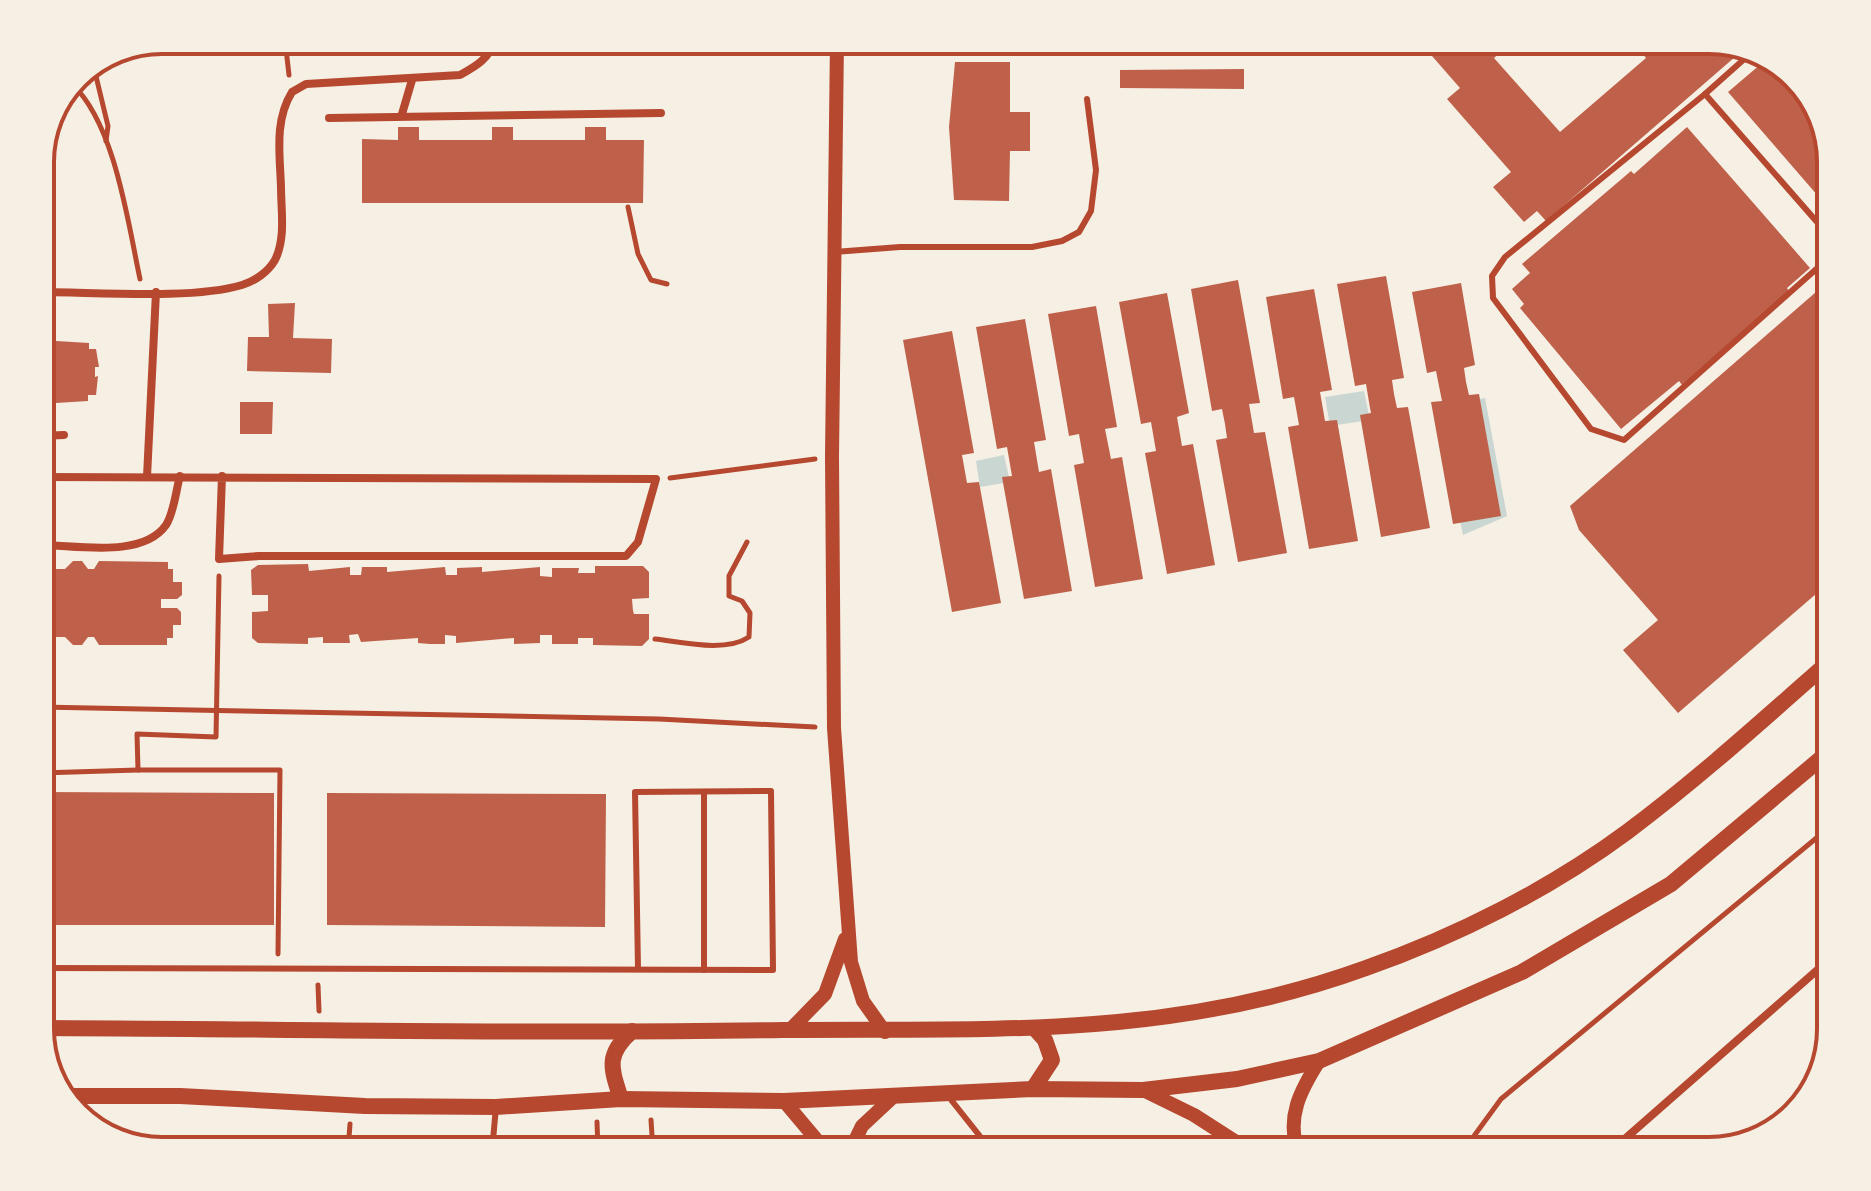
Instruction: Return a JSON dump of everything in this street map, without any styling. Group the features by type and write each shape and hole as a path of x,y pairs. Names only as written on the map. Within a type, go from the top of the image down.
{"main road":[{"path":"54,1028 1036,1030 1129,1024 1256,1001 1366,968 1483,918 1623,835 1683,788 1817,672"},
{"path":"78,1096 496,1107 621,1099 784,1101 1033,1089 1143,1090 1237,1079 1319,1061 1522,972 1671,884 1817,762"},
{"path":"1033,1089 1052,1060 1045,1040 1036,1030"},
{"path":"621,1099 613,1059 617,1044 632,1031"}],"street":[{"path":"54,292 223,290 245,285 263,275 275,260 282,240 280,123 292,92 306,84 460,75 479,64 488,54"},
{"path":"837,54 832,457 834,728 846,935 863,1001 885,1032"},
{"path":"402,114 412,80"},
{"path":"329,118 402,114 661,113"},
{"path":"147,477 156,292"},
{"path":"54,435 64,435"},
{"path":"54,545 132,546 150,539 166,524 180,476"},
{"path":"54,477 222,476 656,479 638,542 626,556 259,556 219,559 222,476"},
{"path":"790,1030 825,994 846,935"},
{"path":"1627,1137 1817,970"},
{"path":"1295,1137 1293,1114 1303,1086 1319,1061"},
{"path":"1143,1090 1194,1115 1228,1137"},
{"path":"857,1137 862,1126 892,1098"},
{"path":"784,1101 814,1137"}],"lane":[{"path":"1743,60 1505,257 1492,276 1493,298 1591,429 1624,440 1817,268"},
{"path":"1705,94 1817,222"},
{"path":"834,252 900,247 1032,247 1062,241 1079,232 1091,211 1096,170 1087,99"},
{"path":"54,968 773,970 771,791 635,792 638,969"},
{"path":"704,792 704,970"},
{"path":"946,1094 981,1137"},
{"path":"493,1137 496,1107"}],"path":[{"path":"287,54 292,92"},
{"path":"96,77 108,126 106,142"},
{"path":"80,93 91,105 106,142 142,292"},
{"path":"628,207 638,254 651,280 667,284"},
{"path":"656,479 832,457"},
{"path":"655,639 705,644 732,643 749,637 750,613 742,601 729,596 728,584 747,542"},
{"path":"138,770 137,734 216,737 219,559"},
{"path":"54,707 672,719 834,728"},
{"path":"54,773 280,770 278,968"},
{"path":"1473,1137 1501,1099 1817,838"},
{"path":"317,968 319,1027"},
{"path":"650,1099 652,1137"},
{"path":"597,1101 598,1137"}],"shaded area":[{"path":"1364,391 1370,420 1330,426 1325,397"},
{"path":"1485,398 1507,516 1463,535 1437,408"},
{"path":"1004,455 1010,482 980,487 976,461"}],"building":[{"path":"1430,54 1498,54 1494,58 1560,132 1646,58 1643,54 1709,54 1734,57 1546,221 1537,211 1524,222 1493,187 1511,172 1447,99 1460,88"},
{"path":"955,62 1010,62 1010,112 1030,112 1030,151 1010,151 1009,201 954,200 949,127"},
{"path":"1758,66 1790,91 1809,121 1813,134 1817,195 1728,92"},
{"path":"1244,69 1244,89 1120,88 1120,70"},
{"path":"398,127 419,127 419,140 492,140 492,127 513,127 513,140 585,140 585,127 606,127 606,140 644,140 643,203 362,203 362,139 398,140"},
{"path":"1687,127 1810,268 1787,288 1789,291 1682,385 1679,381 1621,429 1520,308 1524,304 1512,289 1530,273 1522,264"},
{"path":"1386,276 1404,378 1392,380 1394,394 1397,408 1408,407 1430,528 1381,537 1360,415 1371,413 1366,384 1355,386 1337,284"},
{"path":"1238,280 1260,403 1249,404 1254,433 1265,432 1287,553 1238,562 1216,440 1227,438 1225,424 1222,409 1212,411 1191,289"},
{"path":"1461,283 1475,365 1464,368 1466,382 1469,395 1479,394 1501,516 1453,524 1431,402 1442,401 1436,371 1427,373 1412,292"},
{"path":"1314,289 1332,390 1320,392 1325,421 1337,420 1358,541 1309,549 1288,427 1299,425 1294,397 1283,399 1266,297"},
{"path":"1817,291 1817,593 1678,713 1623,650 1658,620 1579,530 1570,506"},
{"path":"1167,293 1189,413 1177,417 1182,446 1193,444 1215,565 1167,574 1145,453 1156,451 1151,422 1141,424 1119,302"},
{"path":"295,303 293,338 332,339 331,373 247,371 248,337 269,337 268,304"},
{"path":"1096,306 1117,427 1105,429 1111,459 1122,457 1143,579 1095,587 1074,465 1084,463 1079,434 1069,436 1048,314"},
{"path":"1025,319 1046,440 1034,442 1039,472 1051,469 1072,591 1024,599 1002,477 1012,476 1007,447 997,449 976,327"},
{"path":"952,331 974,453 962,455 967,483 979,482 1001,603 952,612 903,340"},
{"path":"54,341 89,343 89,349 96,349 99,367 95,367 95,377 98,376 96,395 88,395 88,401 54,403"},
{"path":"240,402 273,402 272,434 240,434"},
{"path":"73,561 82,561 88,569 94,569 99,561 168,562 168,569 173,569 173,582 182,582 182,595 177,599 161,599 161,608 177,608 181,612 181,625 173,625 173,638 167,638 167,645 99,645 94,637 88,637 82,645 73,645 65,637 54,637 54,569 65,569"},
{"path":"308,564 309,571 350,567 350,575 361,575 362,567 387,567 387,572 445,567 446,575 457,575 457,568 482,567 482,572 540,567 540,576 552,577 552,568 579,568 578,573 595,573 595,566 643,566 649,572 649,598 632,599 634,614 649,614 649,639 642,646 593,645 593,638 578,638 578,644 552,644 552,635 540,635 540,643 514,644 514,638 456,643 456,636 445,635 445,644 430,644 418,643 418,638 361,642 358,634 349,635 350,643 323,643 323,637 308,638 308,644 258,643 252,638 252,612 268,611 268,595 252,595 251,570 258,565"},
{"path":"54,792 274,793 274,925 54,925"},
{"path":"327,793 606,794 605,927 327,925"}]}
